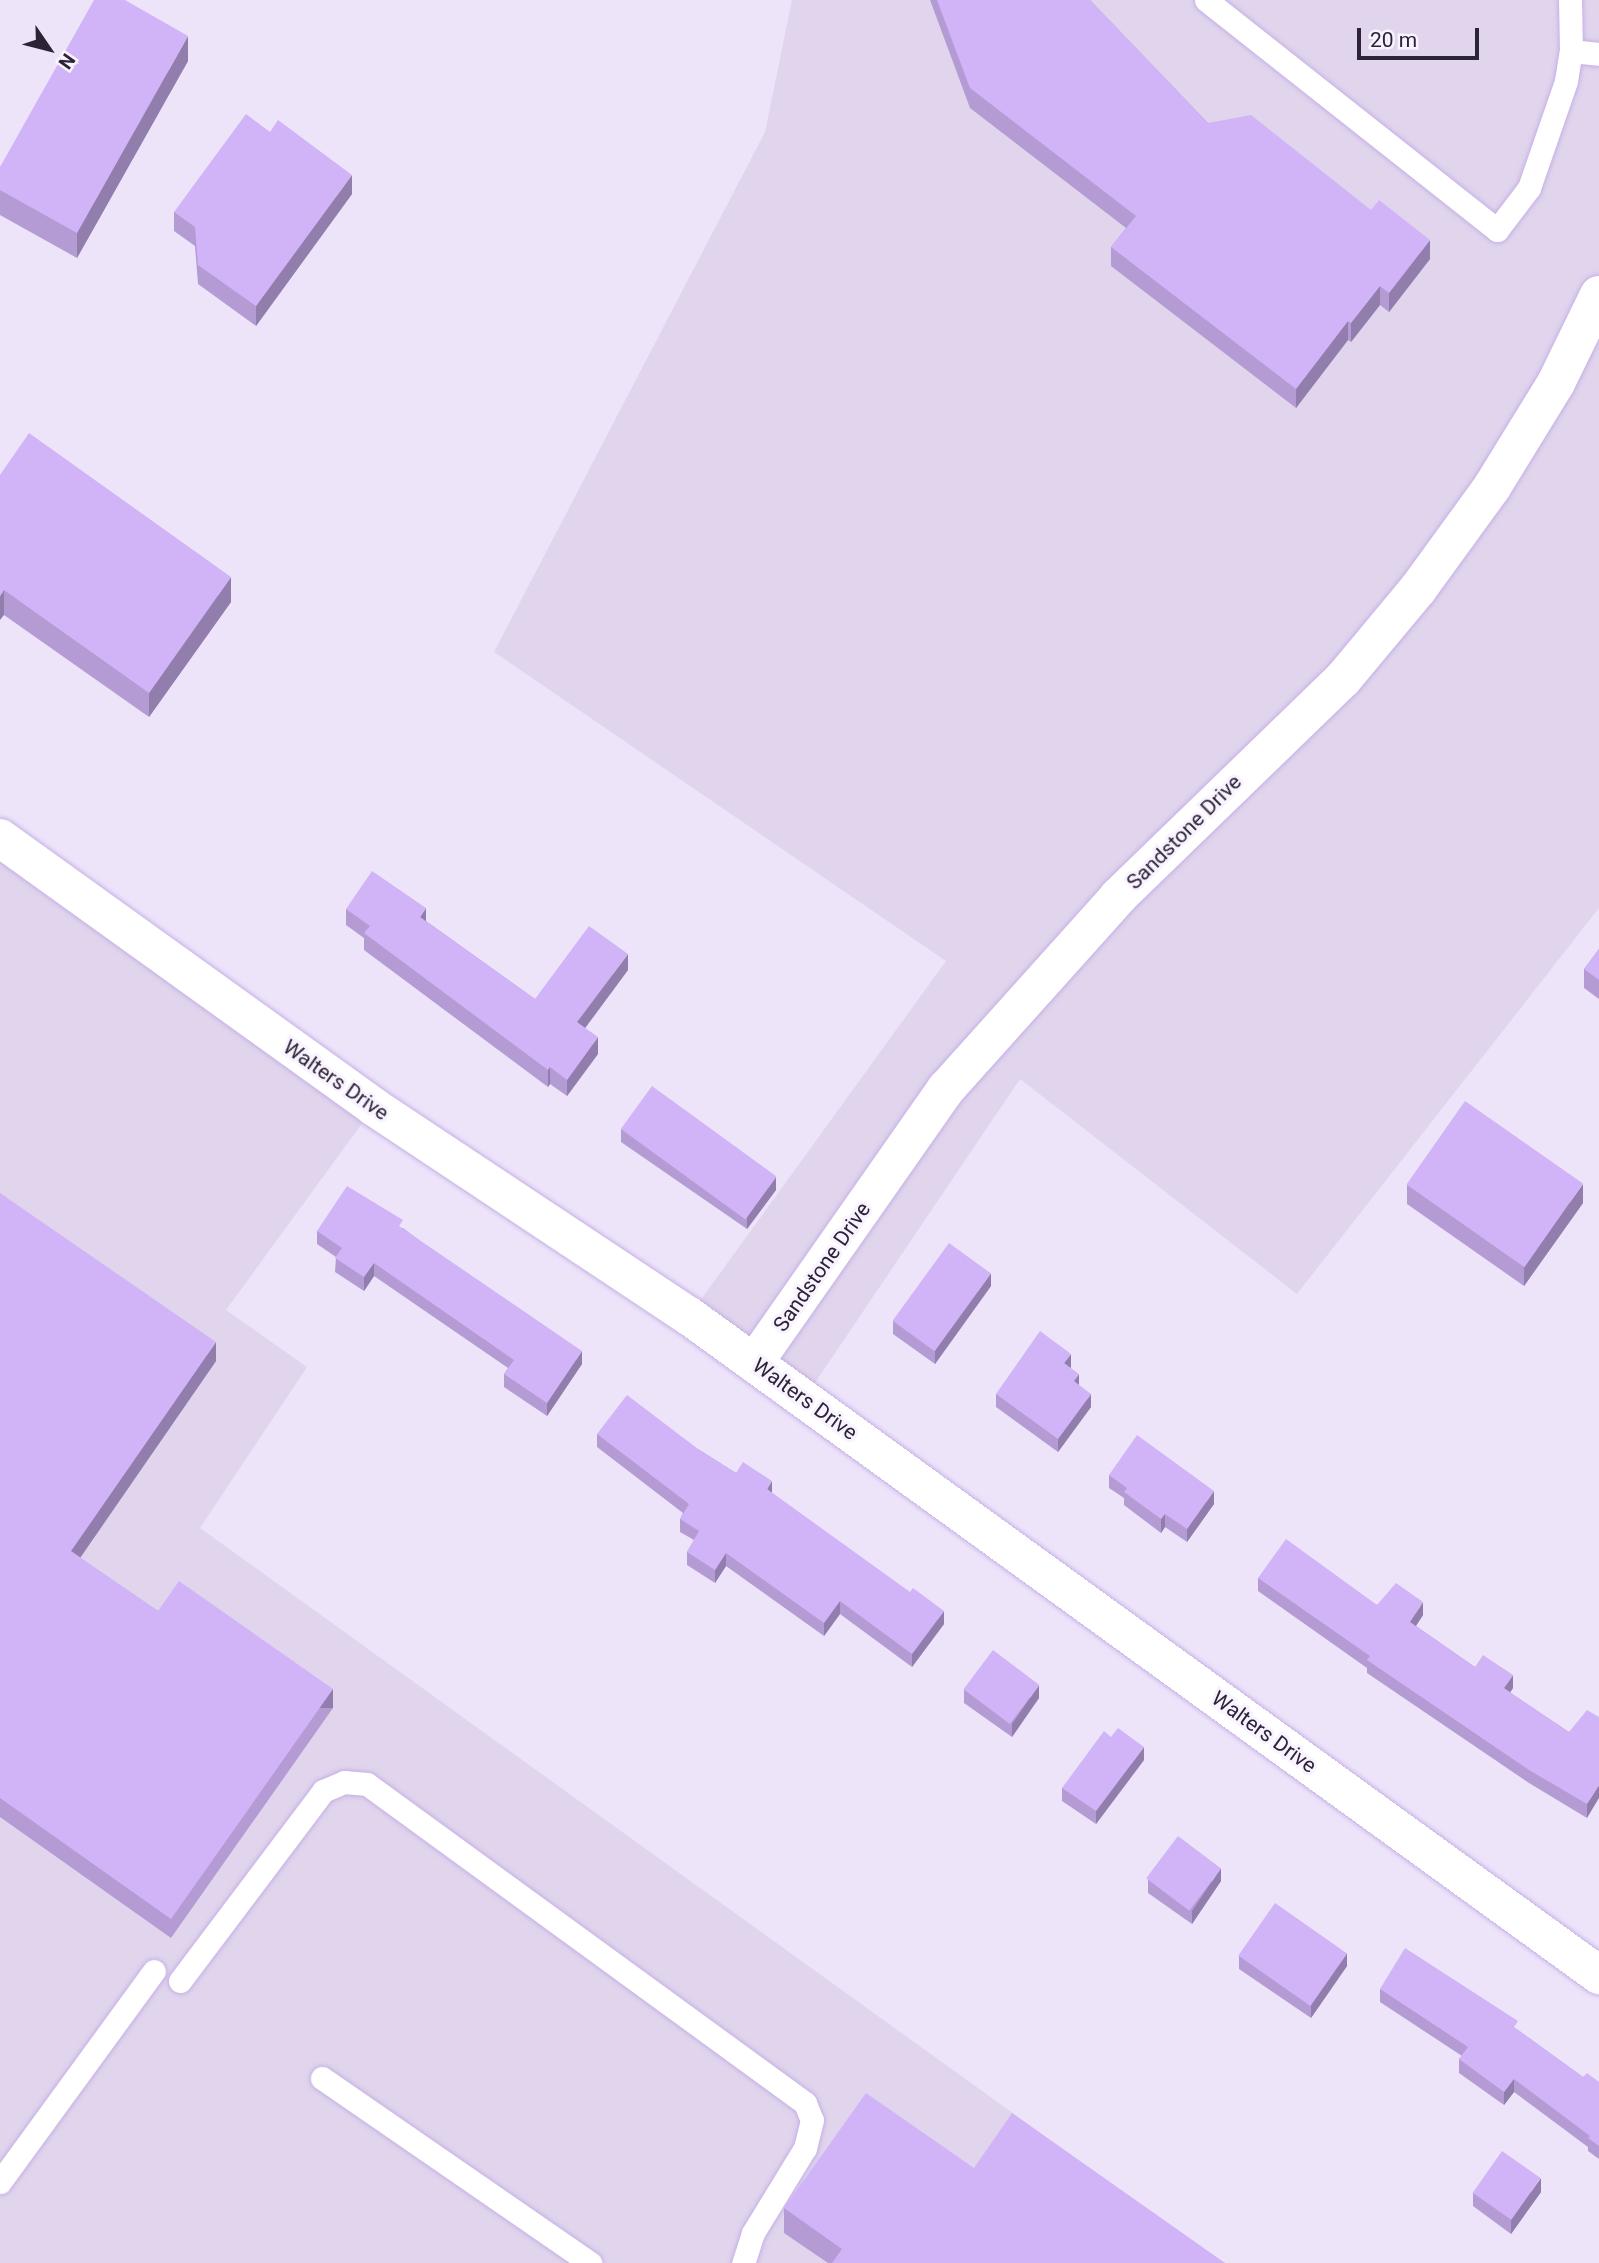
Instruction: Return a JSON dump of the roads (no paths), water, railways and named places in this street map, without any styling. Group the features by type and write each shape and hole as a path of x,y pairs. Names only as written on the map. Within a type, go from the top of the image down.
{"street":[{"name":"Sandstone Drive","path":"754,1363 946,1089 1118,897 1343,679 1418,589 1492,487 1556,383 1599,295"},
{"name":"Walters Drive","path":"0,838 373,1107 689,1316 1599,1975"}],"lane":[{"path":"1206,0 1497,230 1529,188 1566,81 1571,51 1570,0"},
{"path":"1571,51 1599,54"},
{"path":"180,1982 323,1791 344,1782 367,1784 805,2103 812,2120 805,2148 753,2233 743,2263"},
{"path":"0,2182 154,1971"},
{"path":"322,2078 590,2263"}]}
